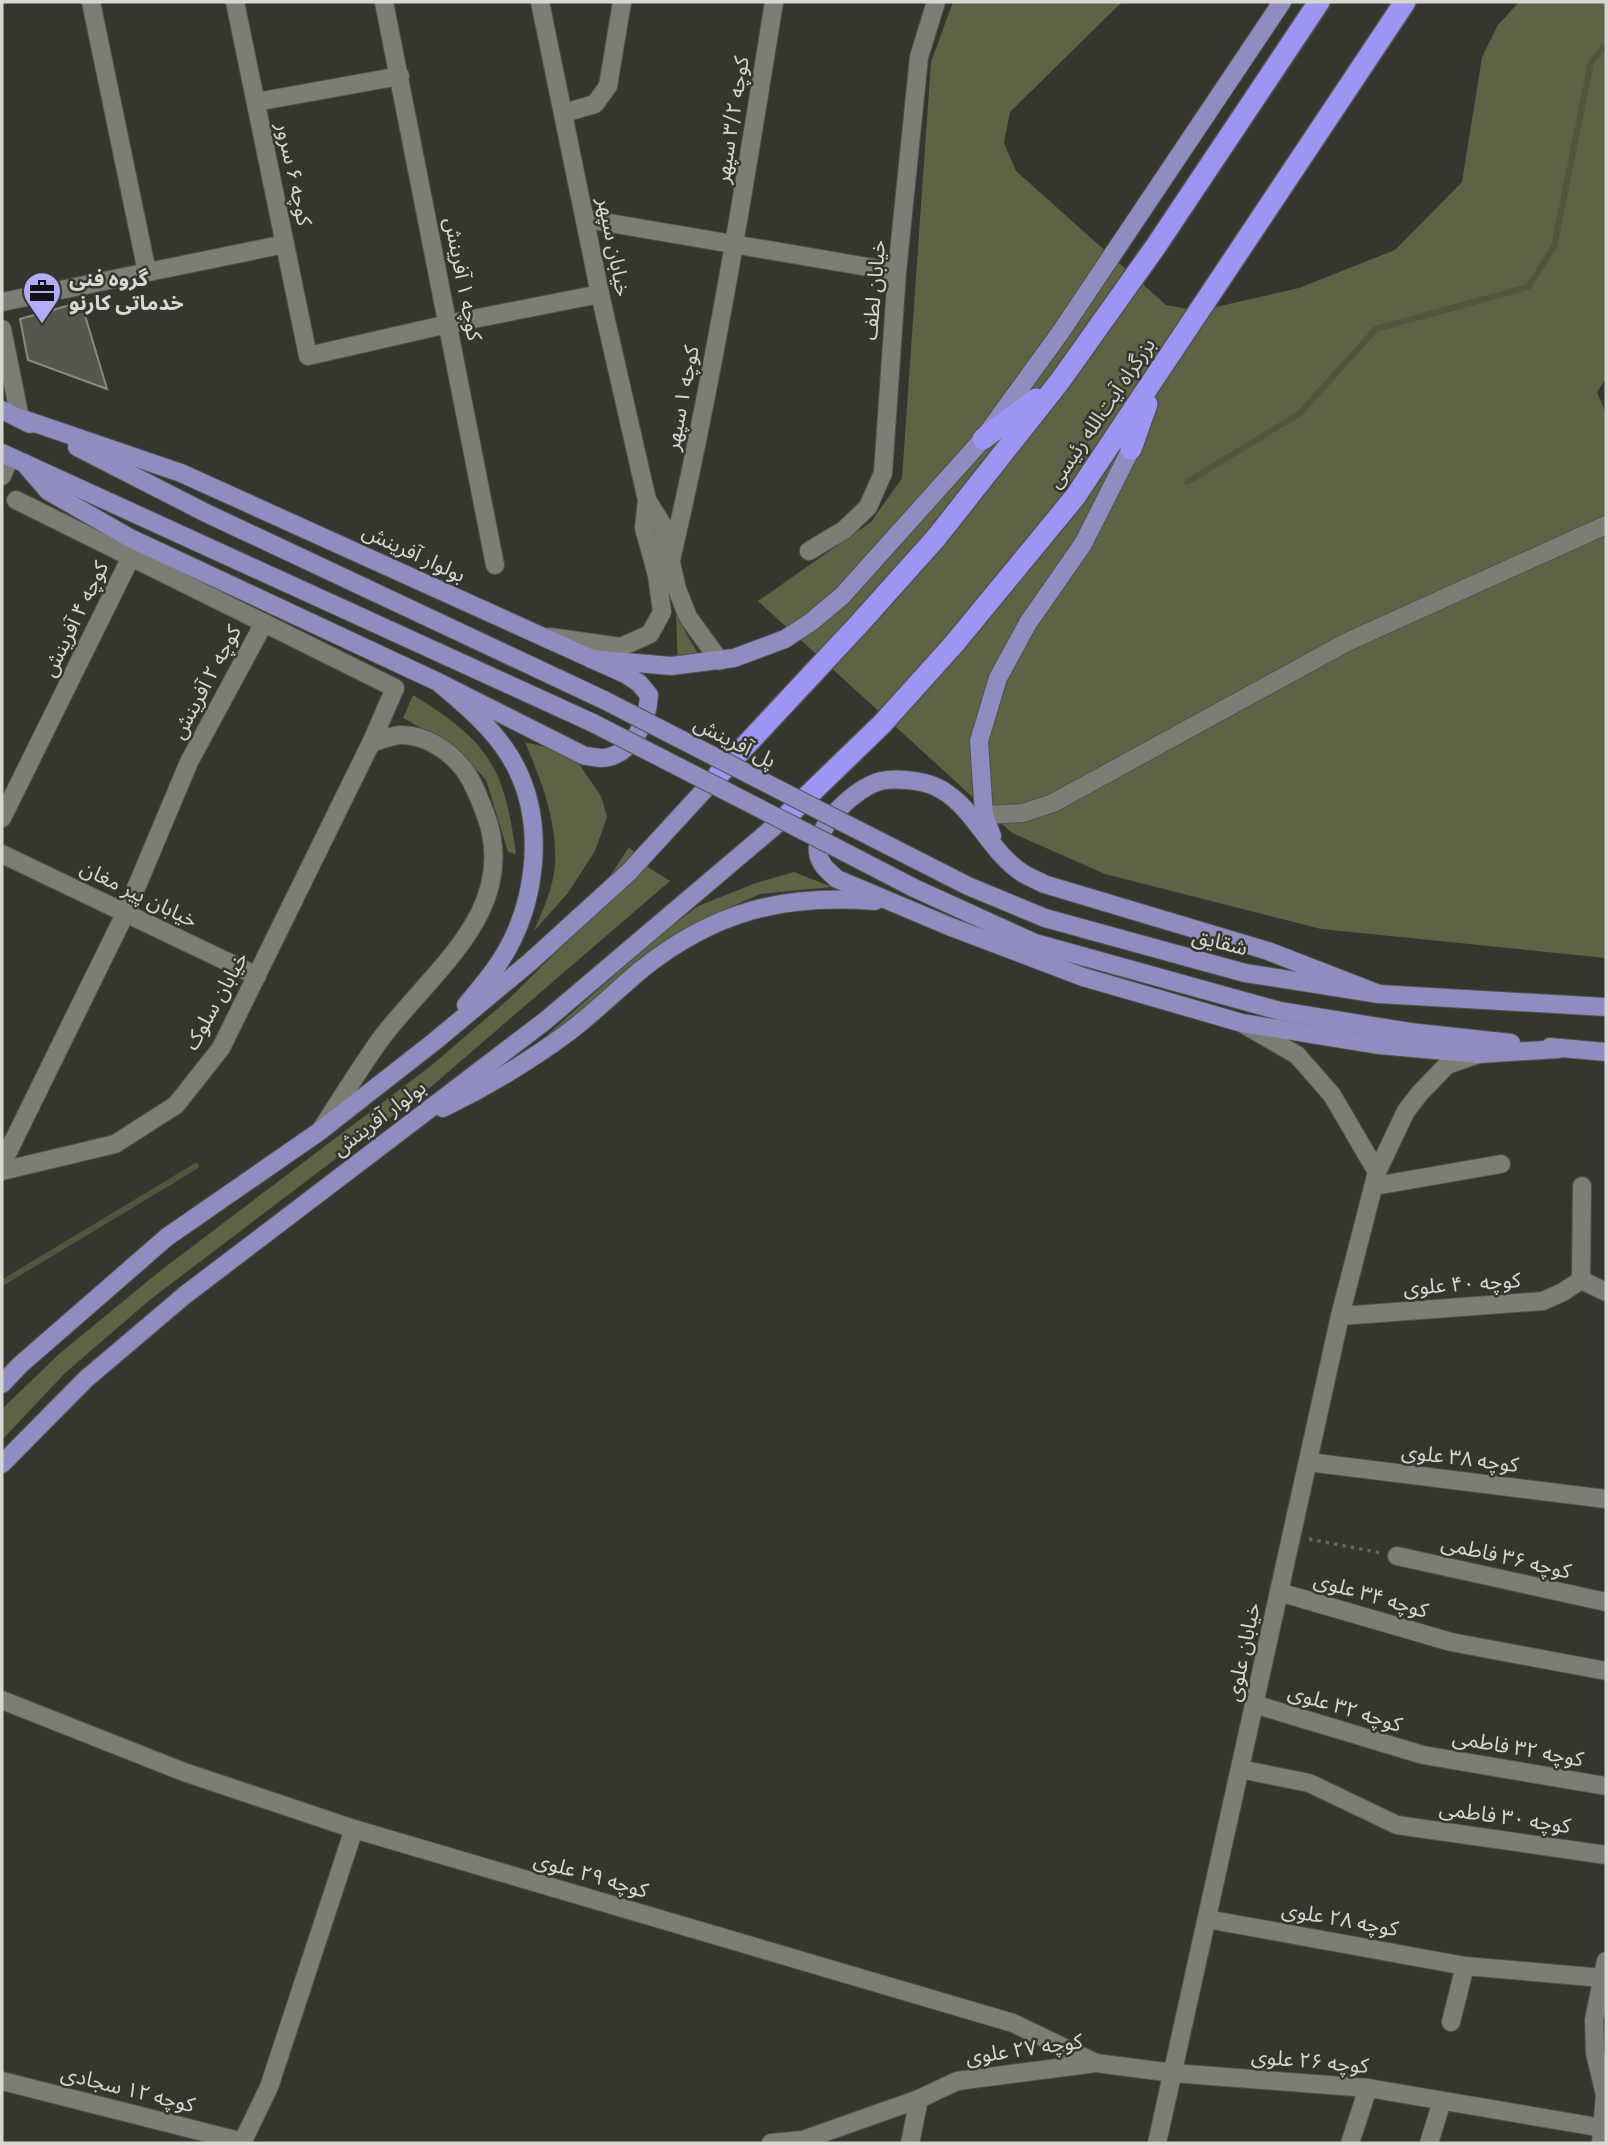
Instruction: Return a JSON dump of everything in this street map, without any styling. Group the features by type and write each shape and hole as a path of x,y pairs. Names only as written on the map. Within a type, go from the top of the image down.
{"highway":[{"path":"719,774 936,538 1060,381 1157,246 1319,2"},
{"name":"بزرگراه آیت‌الله رئیسی","path":"789,814 882,724 954,644 1075,497 1405,2"},
{"path":"1131,449 1157,376"},
{"path":"983,439 1060,381"}],"main road":[{"path":"591,659 671,666 734,658 785,639 842,596 983,439 1060,333 1282,2"},
{"name":"بولوار آفرینش","path":"2,410 206,513 604,700"},
{"name":"بولوار آفرینش","path":"20,418 181,473 238,497 632,678 649,695 649,711 638,735 620,752 604,758 585,756 438,682"},
{"path":"998,849 984,815 979,741 998,678 1028,623 1083,544 1131,449"},
{"path":"12,458 48,491 130,538 438,682 471,710 510,756 531,808 533,875 520,919 500,961 435,1041"},
{"path":"12,458 593,723 914,888 1035,943 1280,1011 1410,1032 1606,1052"},
{"name":"پل آفرینش","path":"604,700 846,824"},
{"name":"بولوار آفرینش","path":"2,1384 20,1365 167,1237 320,1131 530,962 619,881 719,774"},
{"path":"1379,994 1268,951 1044,884 1020,871 957,801 933,785 904,780 882,781 858,791 840,808 823,832 818,852 824,867 837,879 1083,977 1242,1023 1379,1045 1479,1054 1559,1049"},
{"name":"بولوار آفرینش","path":"2,1464 86,1379 185,1295 545,1021 789,814"},
{"name":"شقایق","path":"846,824 968,886 1045,918 1245,973 1379,994 1606,1007"},
{"path":"408,1124 487,1086 540,1053 644,968 694,935 741,912 788,901 850,899 893,902"}],"street":[{"path":"91,2 147,272"},
{"name":"کوچه ۶ سرور","path":"235,2 308,356 449,324"},
{"name":"کوچه ۱ آفرینش","path":"384,2 495,565"},
{"name":"خیابان سپهر","path":"534,635 621,647 650,634 662,612 657,575 644,528 647,500 600,294 540,2"},
{"path":"564,113 595,104 608,86 622,2"},
{"name":"کوچه ۳/۲ سپهر","path":"736,244 774,2"},
{"name":"خیابان لطف","path":"809,551 844,530 868,507 883,473 897,272 919,57 936,2"},
{"path":"256,102 400,76"},
{"path":"586,219 897,272"},
{"path":"2,302 285,244"},
{"name":"کوچه ۱ سپهر","path":"671,560 736,244"},
{"path":"449,324 600,294"},
{"path":"2,329 20,418"},
{"path":"2,476 12,458"},
{"path":"16,500 264,623"},
{"name":"خیابان سپهر","path":"647,500 662,524 677,589 688,617 720,661"},
{"path":"984,815 1023,814 1052,803 1347,642 1606,525"},
{"name":"کوچه ۴ آفرینش","path":"2,818 131,557"},
{"name":"خیابان سلوک","path":"2,1171 115,1144 176,1105 221,1048 371,743 396,688 264,623"},
{"name":"کوچه ۲ آفرینش","path":"2,1164 126,912 188,762 264,623"},
{"path":"320,1131 381,1039 456,952 477,922 489,892 492,838 479,798 463,768 446,751 422,738 400,734 371,743"},
{"name":"خیابان پیر مغان","path":"2,854 257,976"},
{"path":"1242,1023 1297,1055 1332,1095 1376,1179 1501,1164"},
{"name":"خیابان علوی","path":"1157,2143 1340,1316 1376,1179 1406,1111 1420,1093 1447,1065 1479,1054"},
{"path":"1582,1186 1581,1280 1606,1292"},
{"name":"کوچه ۴۰ علوی","path":"1340,1316 1543,1301 1581,1280"},
{"name":"کوچه ۳۸ علوی","path":"1308,1462 1606,1499"},
{"name":"کوچه ۳۶ فاطمی","path":"1397,1556 1606,1602"},
{"name":"کوچه ۳۴ علوی","path":"1279,1592 1451,1642 1606,1671"},
{"name":"کوچه ۲۹ علوی","path":"2,1700 184,1772 354,1829 1013,2023 1096,2063 1173,2073"},
{"name":"کوچه ۳۲ علوی","path":"1254,1704 1423,1755"},
{"name":"کوچه ۳۲ فاطمی","path":"1423,1755 1606,1786"},
{"name":"کوچه ۳۰ فاطمی","path":"1240,1769 1309,1783 1397,1825 1606,1855"},
{"path":"242,2143 269,2087 354,1829"},
{"name":"کوچه ۲۸ علوی","path":"1207,1919 1465,1966 1604,1970"},
{"path":"1451,2022 1465,1966"},
{"path":"1602,2136 1605,2095 1595,2053 1594,2020 1604,1970"},
{"name":"کوچه ۲۷ علوی","path":"771,2143 802,2142 919,2099 957,2081 1096,2063"},
{"name":"کوچه ۲۶ علوی","path":"1173,2073 1368,2088 1442,2101 1602,2136"},
{"name":"کوچه ۱۲ سجادی","path":"2,2081 242,2143"},
{"path":"1350,2143 1368,2088"},
{"path":"910,2143 919,2099"},
{"path":"1429,2143 1442,2101"}],"path":[{"path":"1292,1535 1397,1556"}],"green space":[{"path":"953,2 1122,2 1010,112 1004,143 1016,171 1166,305 1198,311 1299,288 1395,250 1462,182 1482,57 1498,25 1519,2 1606,2 1606,378 1597,392 1606,414 1606,958 1321,929 1105,874 1012,833 758,601 871,522 902,478 931,62"},
{"path":"676,611 703,662 678,669"},
{"path":"413,695 459,727 488,759 506,799 516,854 508,852 486,780 454,746 403,718"},
{"path":"525,742 561,751 577,761 601,796 607,817 595,851 568,893 534,931 553,881 555,847 547,801"},
{"path":"629,847 648,867 670,881 433,1085 151,1299 65,1373 2,1440 2,1409 59,1354 160,1271 432,1065 511,997 568,940"},
{"path":"794,872 832,887 760,894 691,925 549,1039 547,1035 656,938 698,906 756,883"}],"building":[{"path":"81,302 107,389 28,360 20,319"}],"waterway":[{"path":"1187,482 1299,414 1376,329 1528,287 1554,247 1591,62 1606,45"},
{"path":"2,1283 196,1166"}],"place":[{"name":"گروه فنی خدماتی کارنو","path":"42,325"}]}
